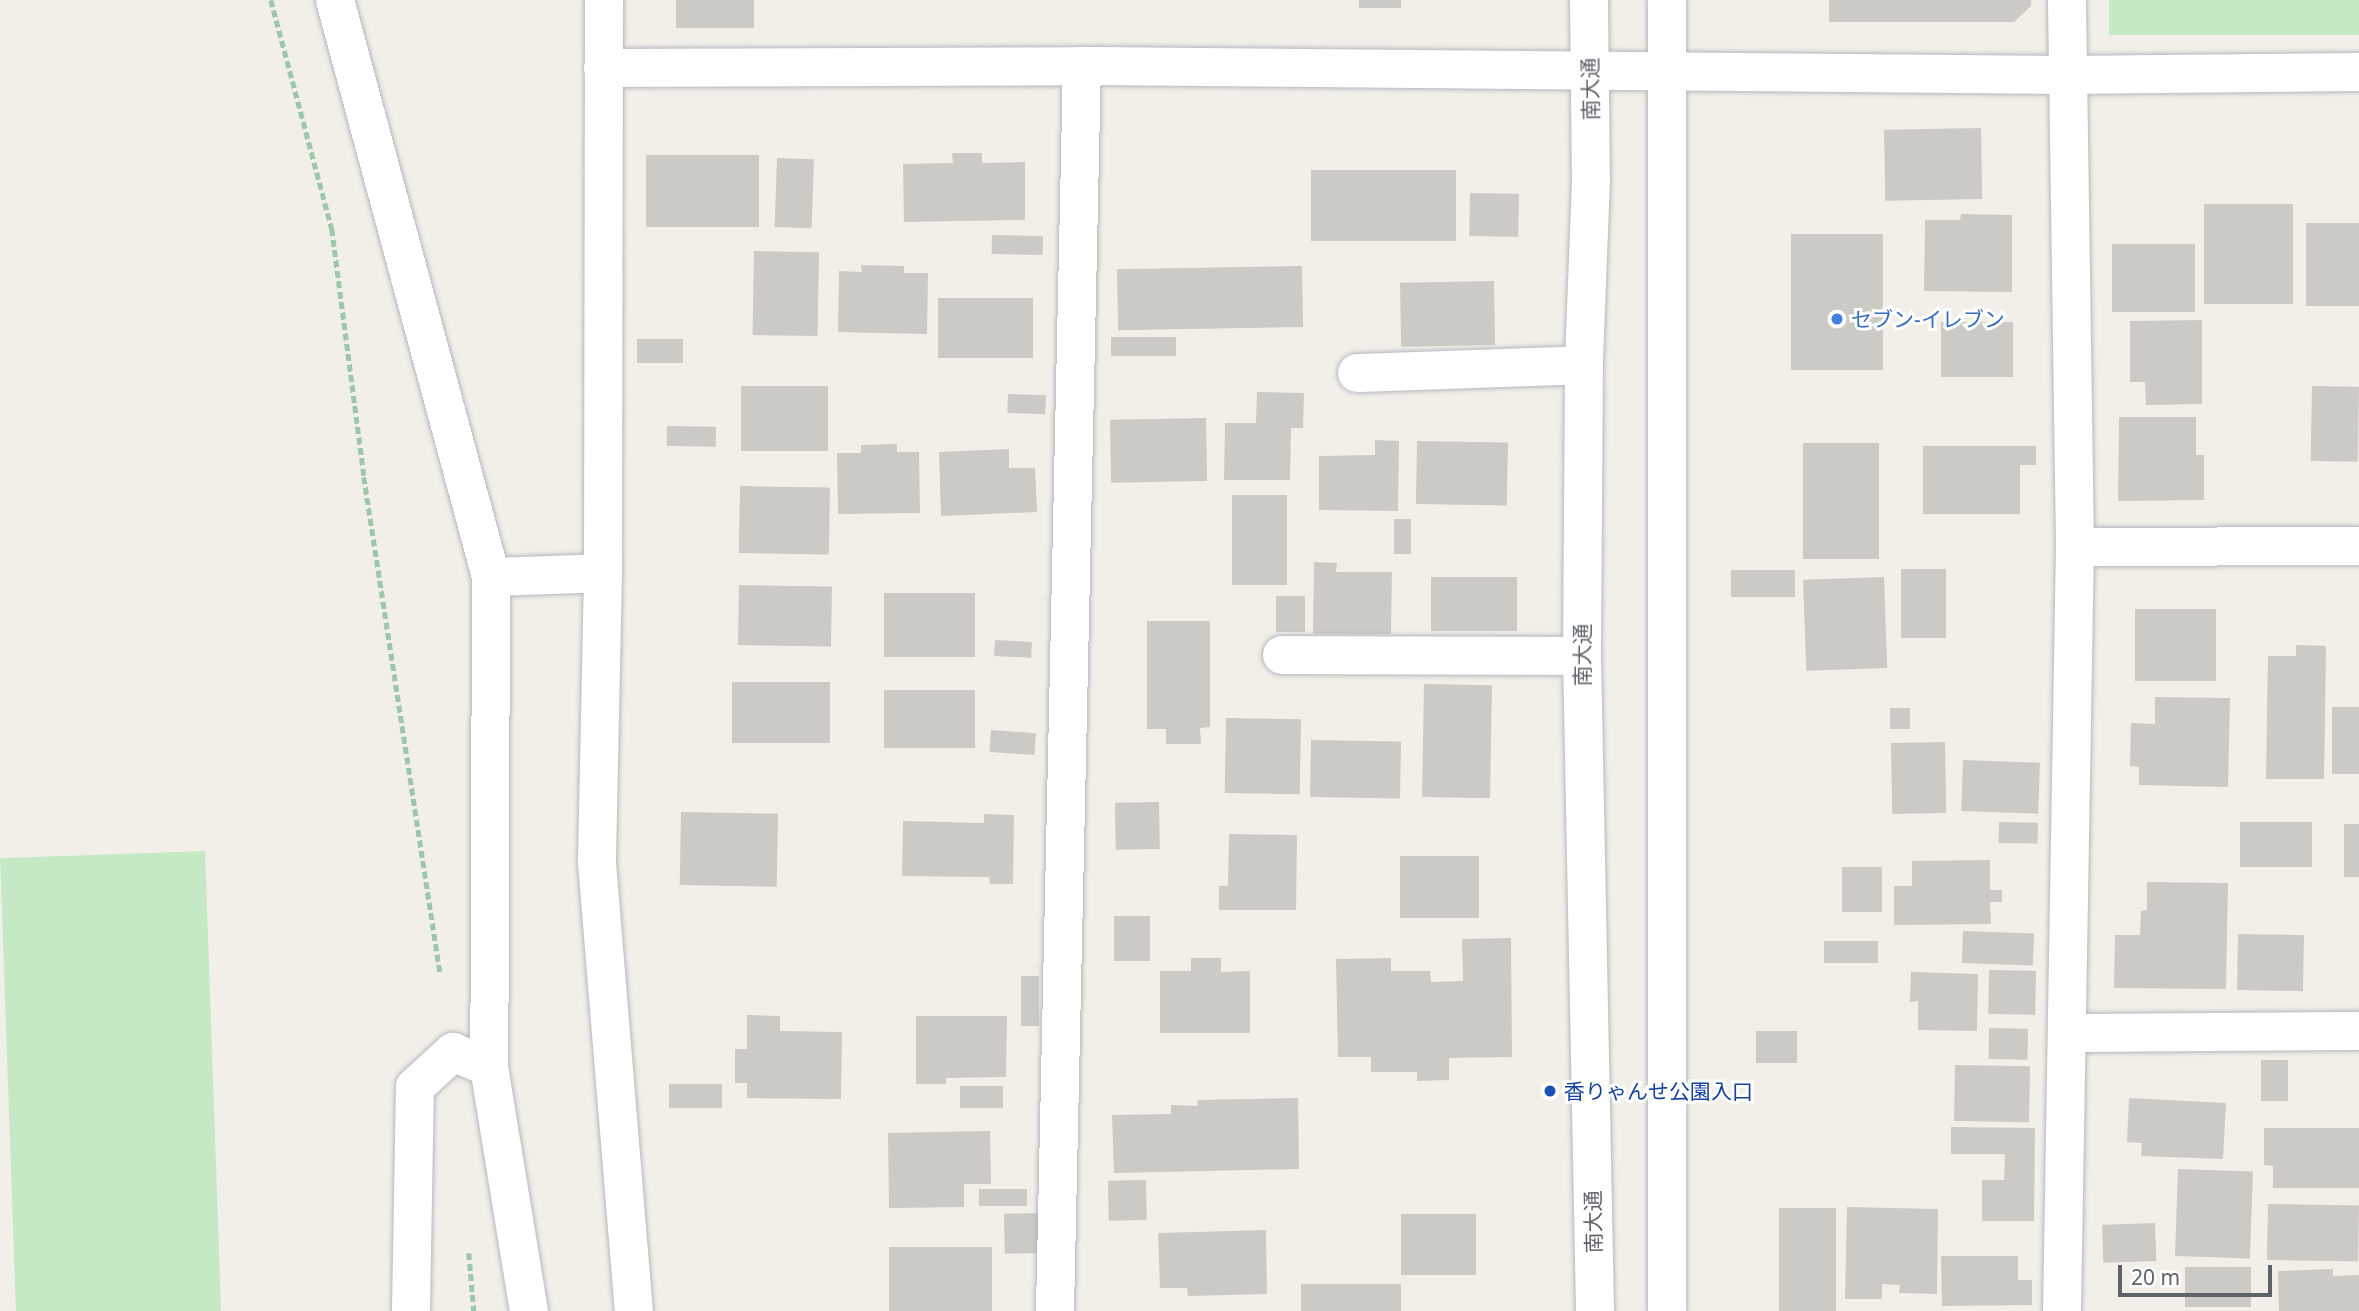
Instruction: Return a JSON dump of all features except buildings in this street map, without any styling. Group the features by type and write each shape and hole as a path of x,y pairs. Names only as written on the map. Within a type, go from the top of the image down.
{"street":[{"path":"335,0 491,577 489,1067 529,1311"},
{"path":"604,0 603,573 597,863 634,1311"},
{"name":"南大通","path":"1589,0 1591,179 1584,365 1582,656 1595,1311"},
{"path":"1667,0 1667,1311"},
{"path":"2062,1311 2075,547 2067,0"},
{"path":"603,68 1082,66 2066,75 2359,72"},
{"path":"1055,1311 1082,66"},
{"path":"1357,373 1584,365"},
{"path":"2075,547 2359,546"},
{"path":"491,577 603,573"},
{"path":"1282,655 1582,656"},
{"path":"2067,1033 2359,1031"},
{"path":"411,1311 415,1087 453,1052 489,1067"}],"path":[{"path":"271,0 332,229 364,477 442,984"},
{"path":"468,1243 474,1311"}],"green space":[{"path":"2109,0 2359,0 2359,35 2109,35"},
{"path":"205,851 221,1311 16,1311 0,858"}],"place":[{"name":"セブン-イレブン","path":"1837,319"},
{"name":"香りゃんせ公園入口","path":"1550,1091"}]}
